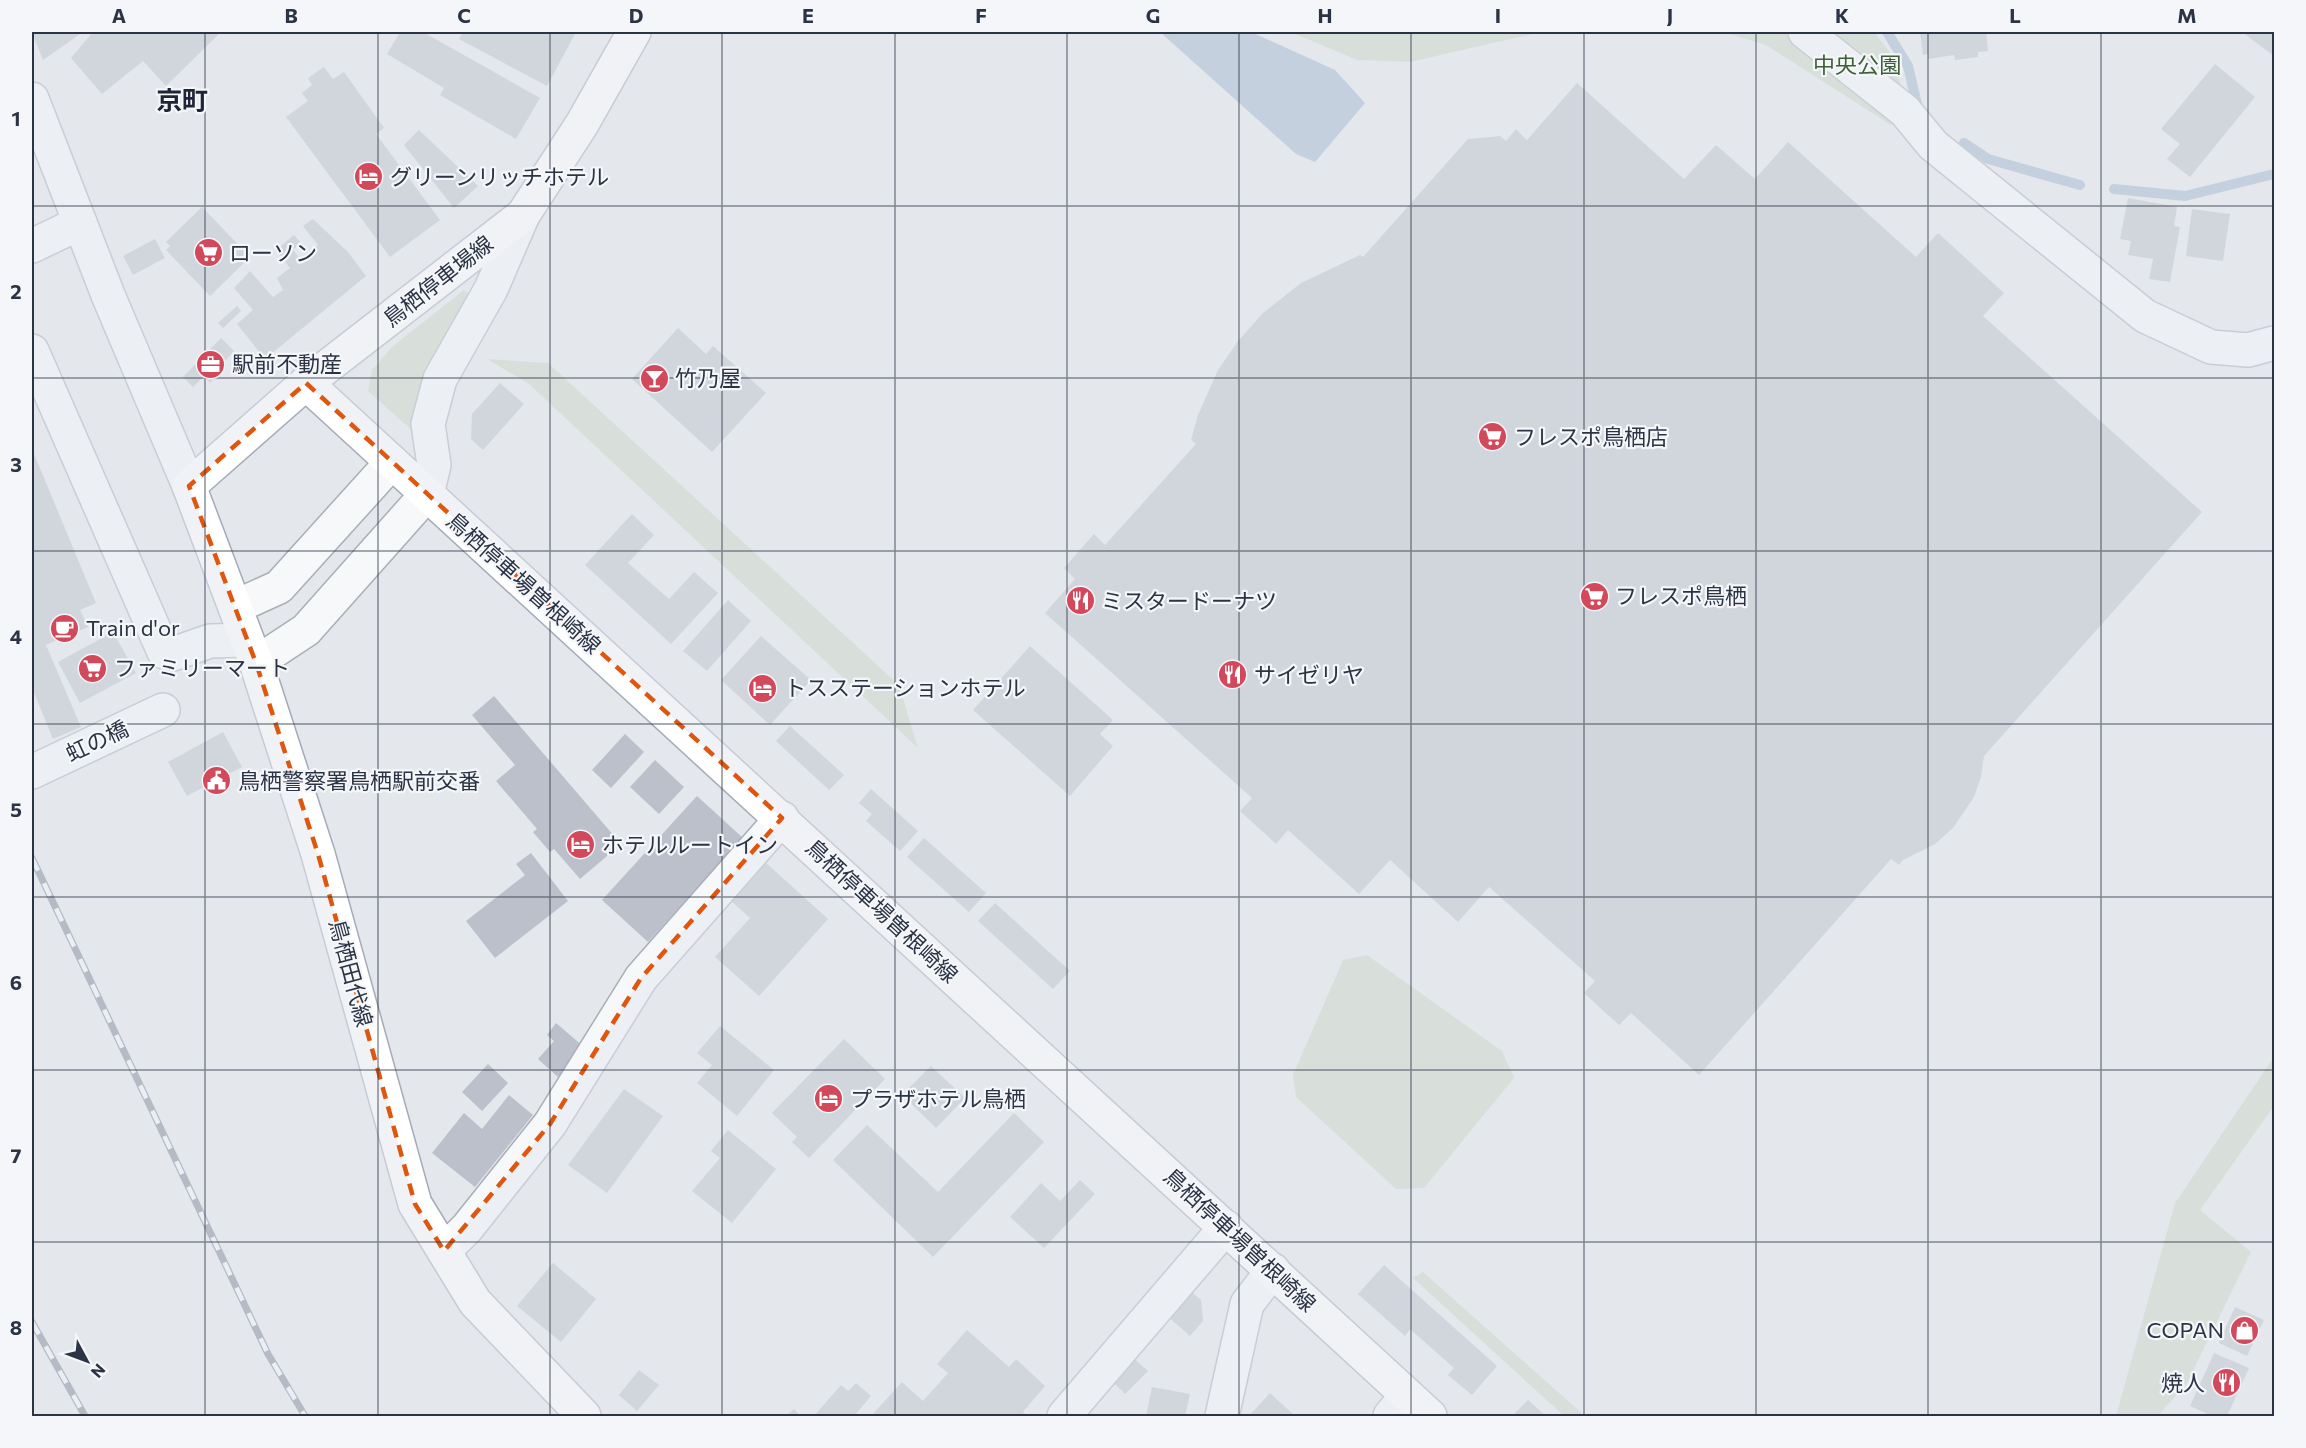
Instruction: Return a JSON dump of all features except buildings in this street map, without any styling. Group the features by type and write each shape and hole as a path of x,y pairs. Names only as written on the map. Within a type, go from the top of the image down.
{"main road":[{"name":"鳥栖停車場線","path":"189,486 306,383 523,215 582,124 634,32"},
{"name":"鳥栖停車場曽根崎線","path":"306,383 1273,1270 1409,1409"},
{"name":"鳥栖田代線","path":"189,486 251,652 318,854 415,1204 475,1302 584,1416"}],"street":[{"path":"1805,32 1905,111 1933,145 2145,316 2211,347 2248,350 2274,343"},
{"path":"32,99 113,306 189,486"},
{"path":"32,351 165,652 173,654 210,641 251,652 306,630 427,494 434,465 428,424 440,379 491,289 523,215"},
{"path":"32,246 80,223"},
{"path":"235,607 279,587 392,462"},
{"name":"虹の橋","path":"32,772 164,710"},
{"path":"444,1251 467,1228 550,1124 641,978 782,818"},
{"path":"1064,1416 1226,1227"},
{"path":"1222,1416 1246,1304 1273,1270"}],"highlighted area":[{"path":"306,383 782,818 641,978 550,1124 444,1251 415,1204 318,854 256,663 189,486"}],"green space":[{"path":"1291,32 1541,32 1410,62 1357,60"},
{"name":"中央公園","path":"1723,32 1874,32 1896,60 1905,111 1891,125 1766,45"},
{"path":"464,290 473,297 415,433 368,391 372,370 393,346"},
{"path":"487,359 548,363 899,685 918,748 529,384"},
{"path":"1367,955 1502,1051 1514,1078 1424,1188 1396,1189 1296,1097 1293,1075 1343,960"},
{"path":"2274,1057 2274,1106 2200,1210 2251,1252 2187,1383 2158,1416 2116,1416 2175,1203"},
{"path":"1423,1272 1585,1416 1564,1416 1413,1278"}],"water":[{"path":"1160,32 1251,32 1335,70 1365,103 1315,162 1296,154"}],"waterway":[{"path":"1887,32 1908,66 1918,109"},
{"path":"1964,143 1988,159 2080,185"},
{"path":"2114,189 2185,196 2274,174"}],"railway":[{"path":"32,858 268,1354 305,1416"},
{"path":"32,1322 85,1416"}],"place":[{"name":"グリーンリッチホテル","path":"369,177"},
{"name":"ローソン","path":"208,253"},
{"name":"駅前不動産","path":"211,364"},
{"name":"竹乃屋","path":"654,378"},
{"name":"フレスポ鳥栖店","path":"1493,437"},
{"name":"フレスポ鳥栖","path":"1594,596"},
{"name":"ミスタードーナツ","path":"1080,601"},
{"name":"Train d'or","path":"65,628"},
{"name":"ファミリーマート","path":"93,668"},
{"name":"サイゼリヤ","path":"1233,675"},
{"name":"トスステーションホテル","path":"763,688"},
{"name":"鳥栖警察署鳥栖駅前交番","path":"217,781"},
{"name":"ホテルルートイン","path":"581,845"},
{"name":"プラザホテル鳥栖","path":"829,1099"},
{"name":"COPAN","path":"2245,1330"},
{"name":"焼人","path":"2226,1383"}],"district":[{"name":"京町","path":"182,101"}]}
